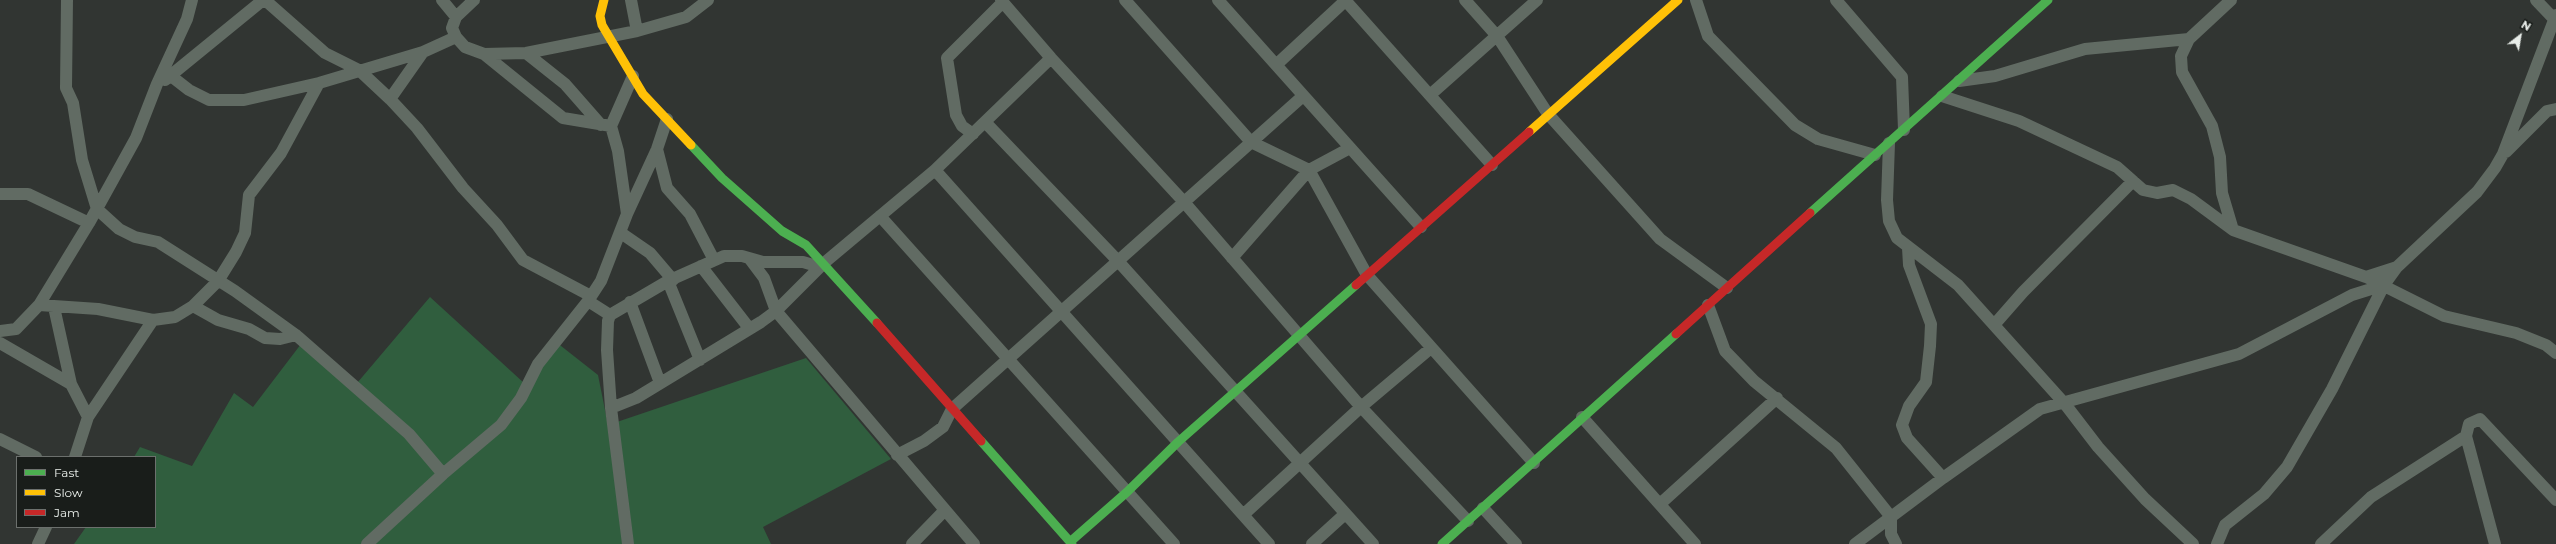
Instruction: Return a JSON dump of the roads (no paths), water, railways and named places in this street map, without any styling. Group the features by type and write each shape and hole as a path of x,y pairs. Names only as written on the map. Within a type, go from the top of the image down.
{"street":[{"path":"67,0 66,88 73,103 82,160 97,209 119,229 135,237 158,242 296,335 409,434 442,474"},
{"path":"0,331 16,329 39,305 89,223 136,138 157,84 187,19 192,0"},
{"path":"157,84 171,76 264,0 325,53 359,70 390,99 418,128 463,188 497,225 523,260 590,299 610,315"},
{"path":"442,0 456,16"},
{"path":"474,0 456,16 452,28 456,37 465,47 484,54 563,118 606,126"},
{"path":"604,0 600,16 602,25 644,94 722,178 782,231 806,246 1071,543 1127,492 1178,442 1300,336 1678,0"},
{"path":"631,0 637,30"},
{"path":"484,54 526,53 608,37 686,17 708,0"},
{"path":"1125,0 1251,142 1309,170 1367,275 1534,463"},
{"path":"1218,0 1421,227"},
{"path":"1276,65 1346,0 1492,165"},
{"path":"1465,0 1496,36 1548,114 1660,239 1726,288"},
{"path":"1430,95 1537,0"},
{"path":"1696,0 1708,36 1795,125 1818,140 1876,155"},
{"path":"1836,0 1902,77 1904,130"},
{"path":"1442,544 2048,0"},
{"path":"2231,0 2188,39 2182,56 2182,72 2212,126 2220,157 2222,194 2233,230"},
{"path":"2503,154 2555,18 2536,0"},
{"path":"973,134 962,126 956,115 947,58 1002,1 1051,58 1184,202 1361,407 1468,521"},
{"path":"171,76 189,90 209,100 244,100 319,83 423,52 456,37"},
{"path":"1957,81 1995,76 2085,49 2188,39"},
{"path":"390,99 423,52"},
{"path":"526,53 565,84 606,126 618,151 627,214"},
{"path":"611,408 636,398 700,360 776,311 822,265 935,170 1051,58"},
{"path":"606,126 632,76"},
{"path":"39,305 98,309 153,320 176,317 193,306 218,281 245,233 249,195 281,153 319,83"},
{"path":"897,455 924,441 943,426 952,409 1303,96"},
{"path":"1942,96 2019,121 2117,168 2143,190 2157,193 2173,190 2191,199 2233,230 2366,277 2444,316 2516,333 2546,345 2556,353"},
{"path":"2217,544 2226,525 2264,494 2286,467 2332,389 2384,285 2397,268 2477,192 2503,154 2547,112 2556,108"},
{"path":"367,544 442,474 501,425 521,398 538,364 590,299 601,281 622,233 627,214 658,149 667,120"},
{"path":"985,122 1118,261 1373,544"},
{"path":"1889,143 1887,200 1889,221 1897,238 1908,248 1958,285 2065,404 2098,447 2145,499 2193,544"},
{"path":"1232,258 1309,170 1350,148"},
{"path":"658,149 667,188 690,214 714,260"},
{"path":"935,170 1269,544"},
{"path":"1994,325 2022,292 2133,181"},
{"path":"0,194 28,194 89,223"},
{"path":"880,216 1007,360 1174,544"},
{"path":"622,233 650,253 671,281 700,360"},
{"path":"1908,248 1909,265 1931,324 1926,382 1909,406 1902,425 1907,438 1943,478"},
{"path":"628,544 611,408 607,350 608,321 610,315 630,302 724,256 734,255 763,262 803,262 822,265"},
{"path":"749,258 764,278 771,292 776,311 944,511 974,544"},
{"path":"701,266 749,328"},
{"path":"2366,277 2397,268"},
{"path":"1856,544 1943,478 2040,409 2065,404 2238,354 2352,295 2384,285"},
{"path":"630,302 660,383"},
{"path":"1708,305 1725,351 1754,381 1777,398 1836,448 1891,517 1892,534 1896,544"},
{"path":"193,306 218,320 249,329 265,338 280,339 296,335"},
{"path":"54,307 71,384 88,417"},
{"path":"75,456 88,417 153,320"},
{"path":"0,322 16,329"},
{"path":"0,343 71,384"},
{"path":"1243,515 1361,407 1431,348"},
{"path":"1660,504 1777,398"},
{"path":"1582,417 1695,544"},
{"path":"2495,544 2466,436 2469,424 2480,419 2556,500"},
{"path":"2321,544 2371,497 2466,436"},
{"path":"0,439 34,456"},
{"path":"1483,508 1516,544"},
{"path":"912,544 944,511"},
{"path":"1312,544 1345,514"},
{"path":"38,544 46,528"}]}
